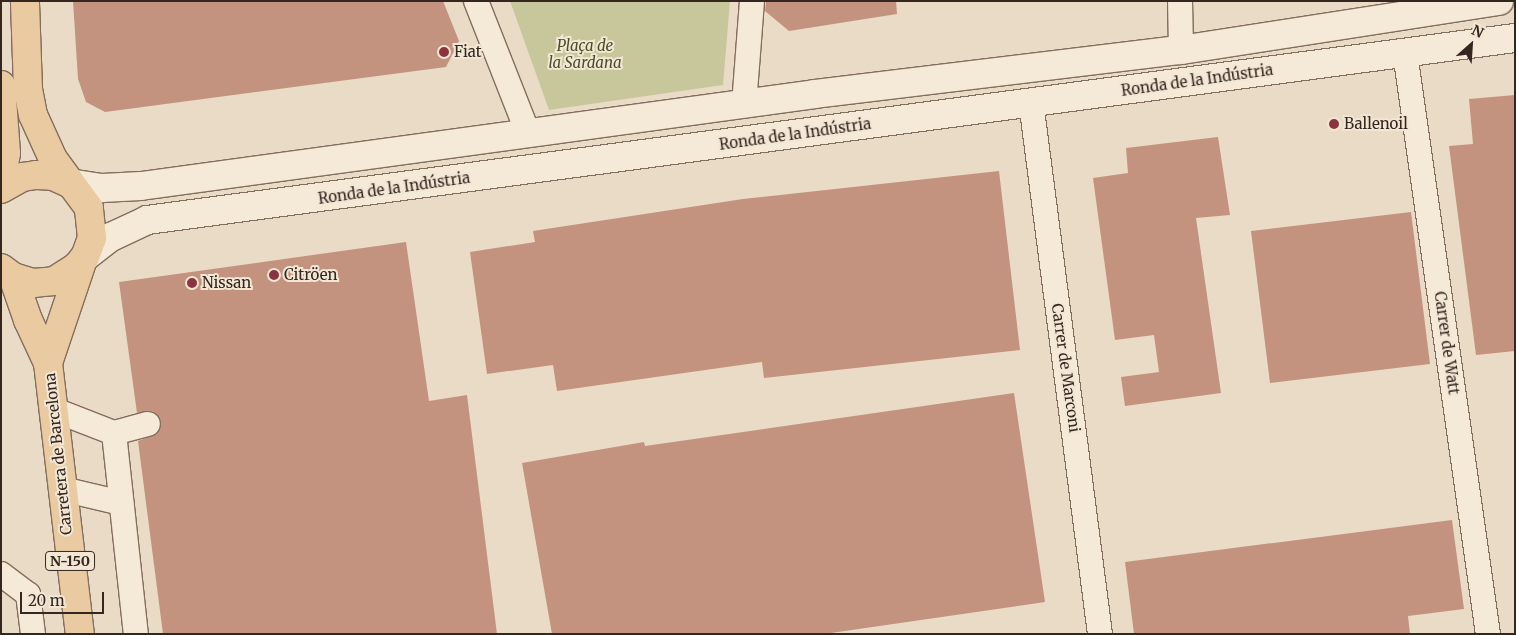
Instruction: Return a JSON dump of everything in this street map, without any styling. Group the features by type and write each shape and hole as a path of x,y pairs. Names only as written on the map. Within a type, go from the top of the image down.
{"main road":[{"name":"N-150","path":"7,272 33,283 54,281 69,274 84,258 92,238 92,217 84,198 69,183 40,137 33,115 28,90 25,1"},
{"path":"1,85 6,153 1,182"},
{"path":"1,190 23,177 36,175 53,176 69,183"},
{"name":"Carretera de Barcelona","path":"48,363 84,258"},
{"name":"Carretera de Barcelona","path":"7,272 48,363 80,634"}],"street":[{"path":"476,1 528,133"},
{"path":"744,104 752,1"},
{"path":"1180,1 1182,50"},
{"path":"69,183 102,188 141,186 744,104 1182,50 1499,1"},
{"name":"Ronda de la Indústria","path":"84,258 111,237 147,220 1515,38"},
{"name":"Carrer de Watt","path":"1405,53 1488,634"},
{"name":"Carrer de Marconi","path":"1030,102 1100,634"},
{"path":"52,409 114,433 148,424"},
{"path":"114,433 136,634"},
{"path":"62,489 121,503"},
{"path":"2,574 28,594 33,634"}],"green space":[{"name":"Plaça de la Sardana","path":"510,1 730,1 723,85 549,110"}],"building":[{"path":"73,1 443,1 459,41 446,67 105,112 86,102 78,79"},
{"path":"766,1 896,1 897,14 789,31 765,11"},
{"path":"1515,95 1515,351 1476,355 1449,146 1473,144 1469,99"},
{"path":"1218,137 1230,215 1196,218 1221,393 1125,406 1121,377 1159,372 1154,335 1115,340 1093,178 1128,173 1126,148"},
{"path":"999,171 1020,350 764,378 762,362 557,391 553,365 487,374 470,252 535,242 533,231 743,199"},
{"path":"1411,212 1430,364 1270,383 1251,231"},
{"path":"406,242 429,401 467,395 497,634 163,634 138,441 157,434 161,421 152,411 137,413 119,282"},
{"path":"1014,393 1045,602 824,634 552,634 522,463 644,442 645,446"},
{"path":"1452,520 1464,609 1408,616 1410,634 1134,634 1125,562"}],"place":[{"name":"Fiat","path":"444,52"},
{"name":"Ballenoil","path":"1334,124"},
{"name":"Citröen","path":"274,275"},
{"name":"Nissan","path":"192,283"}]}
